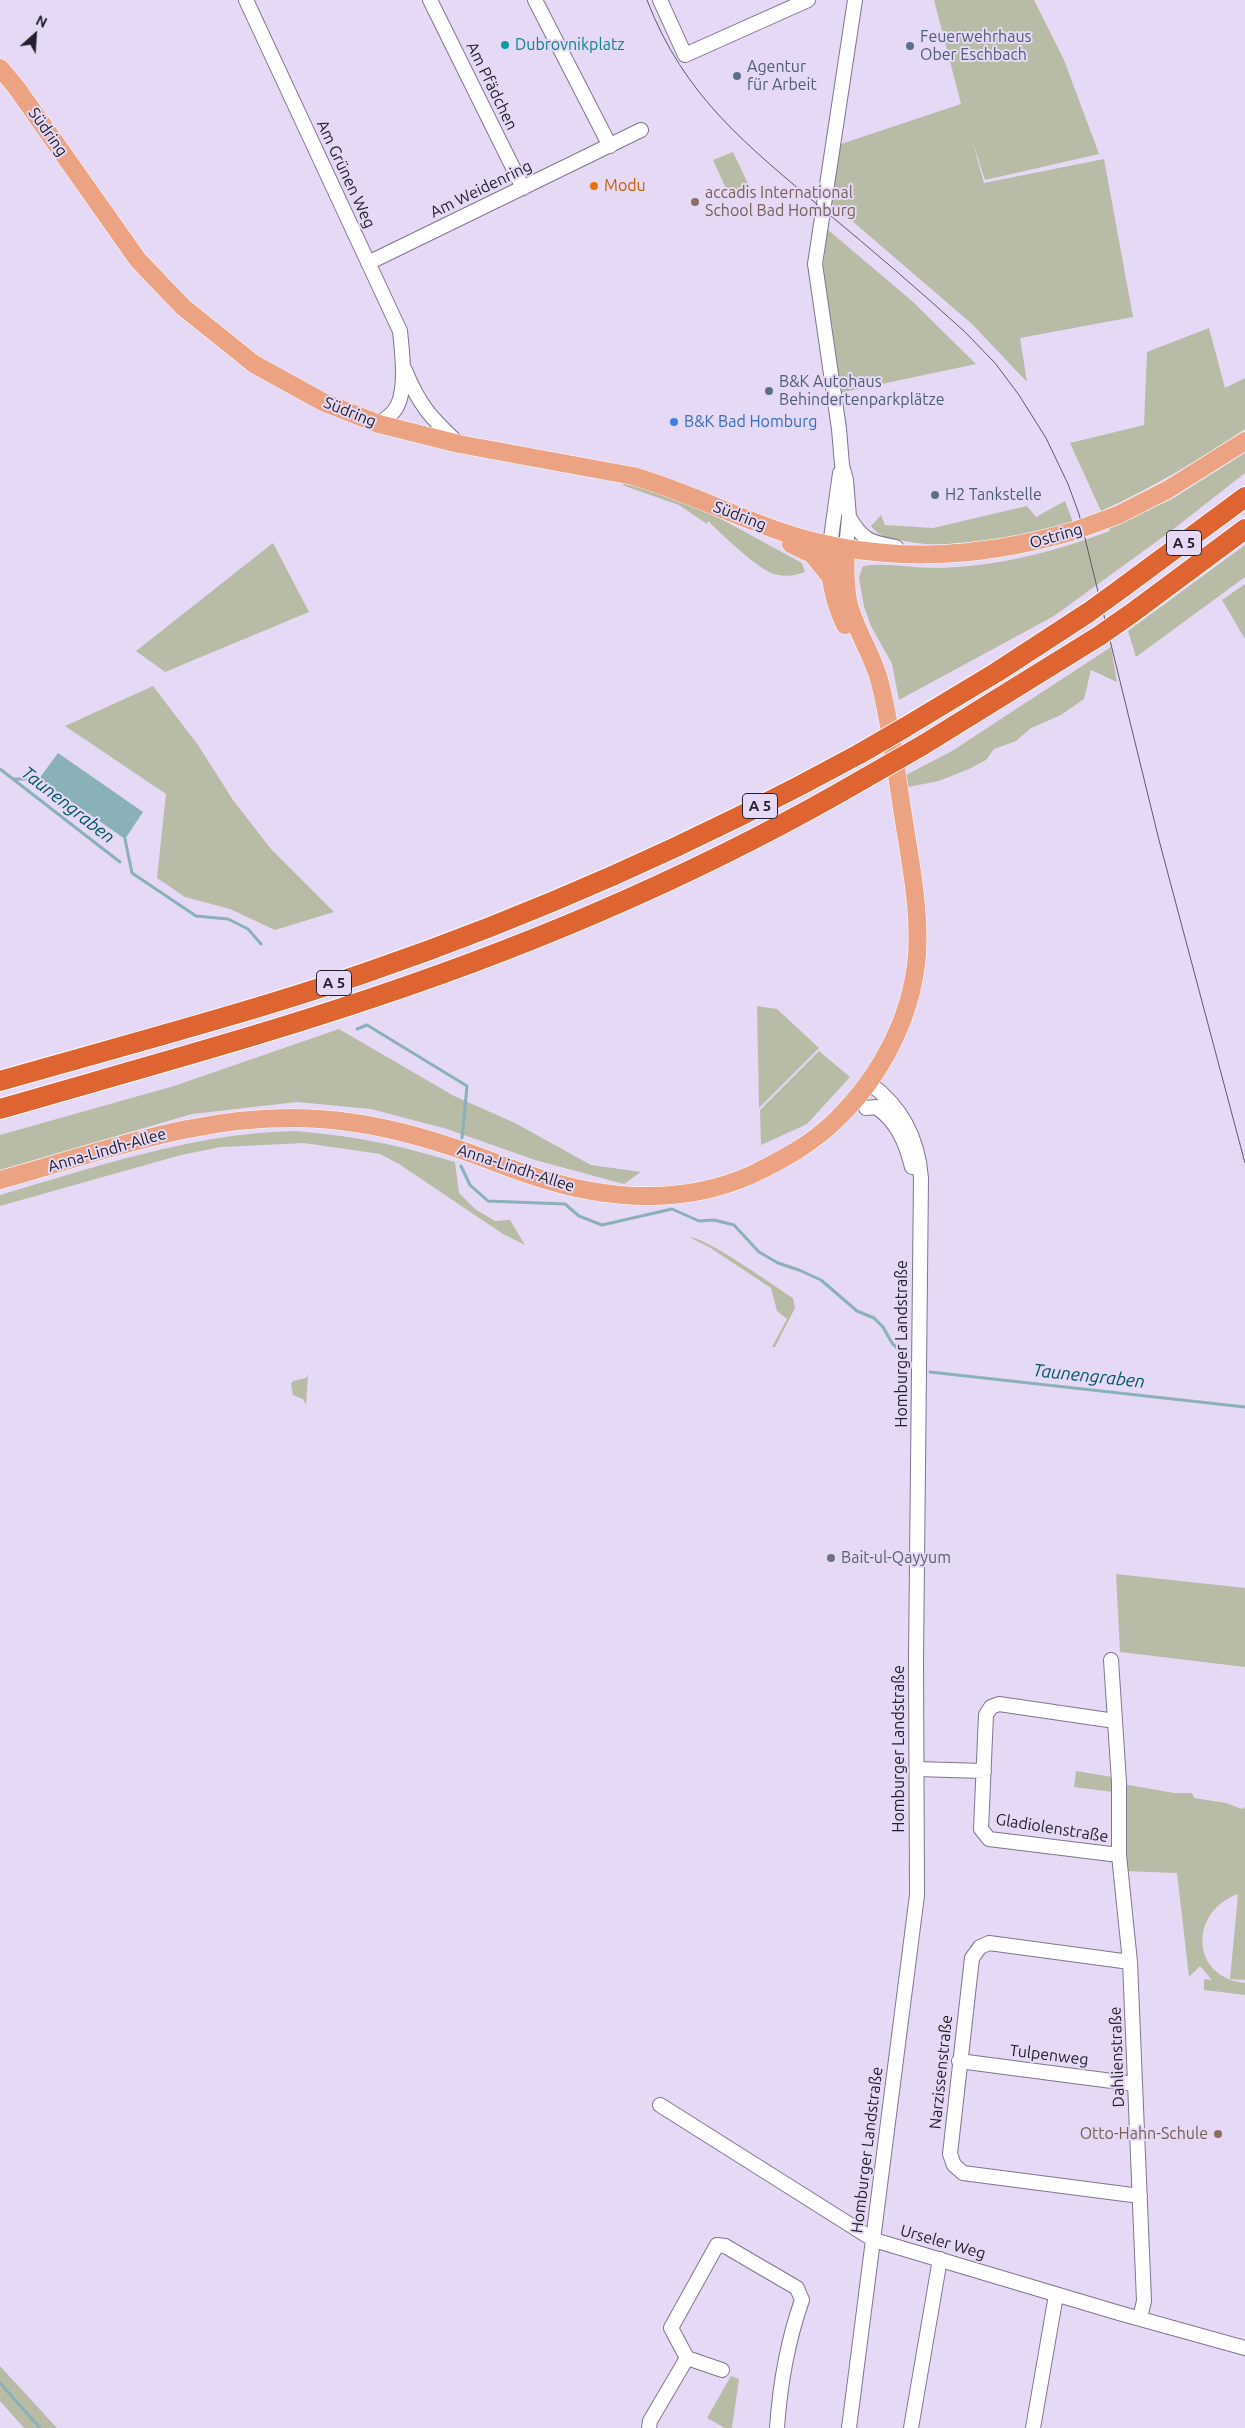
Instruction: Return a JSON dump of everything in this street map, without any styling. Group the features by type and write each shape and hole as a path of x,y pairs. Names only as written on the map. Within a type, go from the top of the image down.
{"highway":[{"name":"A 5","path":"0,1081 243,1011 364,973 476,932 658,856 755,809 861,752 997,672 1088,612 1245,497"},
{"name":"A 5","path":"0,1108 248,1038 373,998 486,958 657,886 742,844 867,778 923,745 1099,636 1245,529"}],"main road":[{"name":"Südring","path":"0,68 16,87 138,260 183,307 254,364 323,402 379,424 460,444 633,476 660,484 792,535 838,547"},
{"name":"Ostring","path":"838,547 872,552 930,555 966,554 1003,549 1074,531 1118,515 1167,490 1245,441"},
{"path":"724,510 746,525 812,554 829,575 836,602 847,628 875,667"},
{"path":"829,575 838,547"},
{"path":"838,547 845,576 848,600 875,667"},
{"name":"Anna-Lindh-Allee","path":"0,1180 149,1138 201,1126 242,1120 292,1118 352,1123 392,1130 451,1146 533,1176 583,1190 626,1196 669,1196 701,1191 738,1180 785,1158 832,1125 868,1083 884,1058 901,1022 909,997 917,956 917,930 909,854 888,717 875,667"}],"street":[{"name":"Am Grünen Weg","path":"246,0 400,332 404,367 416,397 431,418 460,444"},
{"name":"Am Pfädchen","path":"430,0 523,188"},
{"path":"535,0 610,146"},
{"path":"660,0 685,55 792,3 808,0"},
{"path":"838,547 842,464 839,429 815,264 855,0"},
{"name":"Am Weidenring","path":"368,263 641,130"},
{"name":"Am Grünen Weg","path":"379,424 396,409 404,367"},
{"path":"838,547 849,518 846,480 842,464"},
{"path":"849,518 857,531 868,541 930,555"},
{"name":"Homburger Landstraße","path":"849,2428 917,1895 920,1164 916,1145 901,1116 889,1100 868,1083"},
{"path":"866,1108 873,1106 882,1111 897,1128 908,1152 914,1175 913,1893"},
{"name":"Gladiolenstraße","path":"1111,1660 1119,1782 1119,1855 1126,1914"},
{"name":"Gladiolenstraße","path":"1115,1721 999,1704 991,1707 986,1714 981,1829 989,1839 1119,1855"},
{"path":"917,1769 984,1771"},
{"name":"Dahlienstraße","path":"1126,1914 1130,1962 1144,2301 1140,2318"},
{"name":"Narzissenstraße","path":"1130,1962 989,1944 980,1948 972,1958 950,2154 954,2165 963,2173 1140,2196"},
{"name":"Tulpenweg","path":"959,2061 1135,2084"},
{"name":"Urseler Weg","path":"660,2104 874,2240 1056,2295 1245,2348"},
{"path":"722,2370 687,2358 671,2328 718,2245 725,2246 797,2288 802,2300 791,2332 783,2366 777,2428"},
{"path":"911,2428 940,2259"},
{"path":"1033,2428 1056,2295"},
{"path":"650,2428 650,2421 687,2358"}],"shaded area":[{"path":"934,0 1034,0 1064,60 1099,154 985,180 972,140 984,183 1104,159 1133,317 1020,338 1027,382 972,324 830,202 838,145 961,104"},
{"path":"733,152 750,188 730,197 713,160"},
{"path":"827,229 912,301 976,364 839,393 823,271"},
{"path":"1209,328 1225,388 1245,378 1245,429 1175,473 1101,511 1070,443 1144,425 1147,352"},
{"path":"1245,453 1245,473 1171,531 1054,616 899,700 892,664 871,626 864,606 859,578 863,566 890,565 935,568 980,565 1068,546 1110,531 1109,529 1172,499"},
{"path":"631,481 710,513 802,563 805,572 786,576 767,571 708,521 707,524 679,505 622,485"},
{"path":"1065,501 1074,525 990,542 947,545 926,544 886,537 878,533 871,526 881,515 885,525 933,528 1027,506 1036,517"},
{"path":"273,543 309,612 165,672 136,651"},
{"path":"1245,545 1245,577 1136,657 1128,631"},
{"path":"1245,584 1245,639 1222,600"},
{"path":"1111,647 1117,682 1091,670 1084,699 1061,715 1031,728 1016,741 994,749 986,760 969,769 939,781 908,787 906,775 952,751"},
{"path":"153,686 198,745 233,800 271,849 334,912 275,930 230,909 185,897 157,878 166,794 65,726"},
{"path":"58,753 143,812 125,839 39,779"},
{"path":"757,1006 777,1009 819,1048 759,1108"},
{"path":"339,1029 454,1096 515,1123 591,1165 641,1172 624,1184 535,1160 447,1129 371,1109 297,1102 192,1114 0,1170 0,1135 174,1086"},
{"path":"819,1051 850,1077 807,1124 761,1145 760,1110"},
{"path":"292,1131 334,1135 374,1142 455,1162 459,1193 475,1209 495,1221 510,1220 525,1245 503,1234 399,1164 380,1154 304,1143 221,1147 181,1155 0,1206 0,1195 108,1163 217,1138 254,1133"},
{"path":"689,1237 711,1245 793,1298 795,1308 775,1347 772,1347 787,1319 777,1311 771,1288 709,1247"},
{"path":"308,1374 306,1405 303,1399 293,1395 291,1384 293,1381 306,1378"},
{"path":"1116,1574 1245,1588 1245,1667 1120,1652"},
{"path":"1076,1771 1112,1777 1113,1792 1074,1787"},
{"path":"1123,1784 1174,1793 1192,1793 1194,1798 1226,1803 1242,1809 1245,1807 1245,1980 1231,1979 1245,1983 1245,1995 1204,1990 1204,1979 1212,1980 1200,1966 1189,1977 1177,1873 1124,1871","holes":["1238,1894 1230,1979 1214,1970 1206,1957 1202,1943 1204,1929 1210,1915 1222,1903"]},
{"path":"0,2366 57,2428 24,2428 0,2401"},
{"path":"731,2376 739,2379 732,2428 725,2428 707,2418"}],"waterway":[{"name":"Taunengraben","path":"0,769 120,862"},
{"path":"13,779 39,779"},
{"name":"Taunengraben","path":"125,839 132,873 196,916 228,919 248,929 261,944"},
{"name":"Taunengraben","path":"357,1029 367,1025 467,1086 462,1138"},
{"name":"Taunengraben","path":"461,1166 470,1185 488,1201 565,1204 579,1216 602,1225 672,1209 699,1221 714,1220 734,1225 759,1252 778,1263 821,1280 857,1311 874,1318 883,1327 892,1343 906,1357"},
{"name":"Taunengraben","path":"930,1372 1245,1407"},
{"path":"0,2383 40,2428"}],"tram line":[{"path":"647,0 662,34 680,65 721,118 770,164 965,332 995,363 1019,395 1046,438 1068,484 1079,514 1159,840 1245,1163"}],"place":[{"name":"Dubrovnikplatz","path":"505,45"},
{"name":"Feuerwehrhaus Ober Eschbach","path":"910,46"},
{"name":"Agentur für Arbeit","path":"737,76"},
{"name":"Modu","path":"594,186"},
{"name":"accadis International School Bad Homburg","path":"695,202"},
{"name":"B&K Autohaus Behindertenparkplätze","path":"769,391"},
{"name":"B&K Bad Homburg","path":"674,422"},
{"name":"H2 Tankstelle","path":"935,495"},
{"name":"Bait-ul-Qayyum","path":"831,1558"},
{"name":"Otto-Hahn-Schule","path":"1218,2134"}]}
